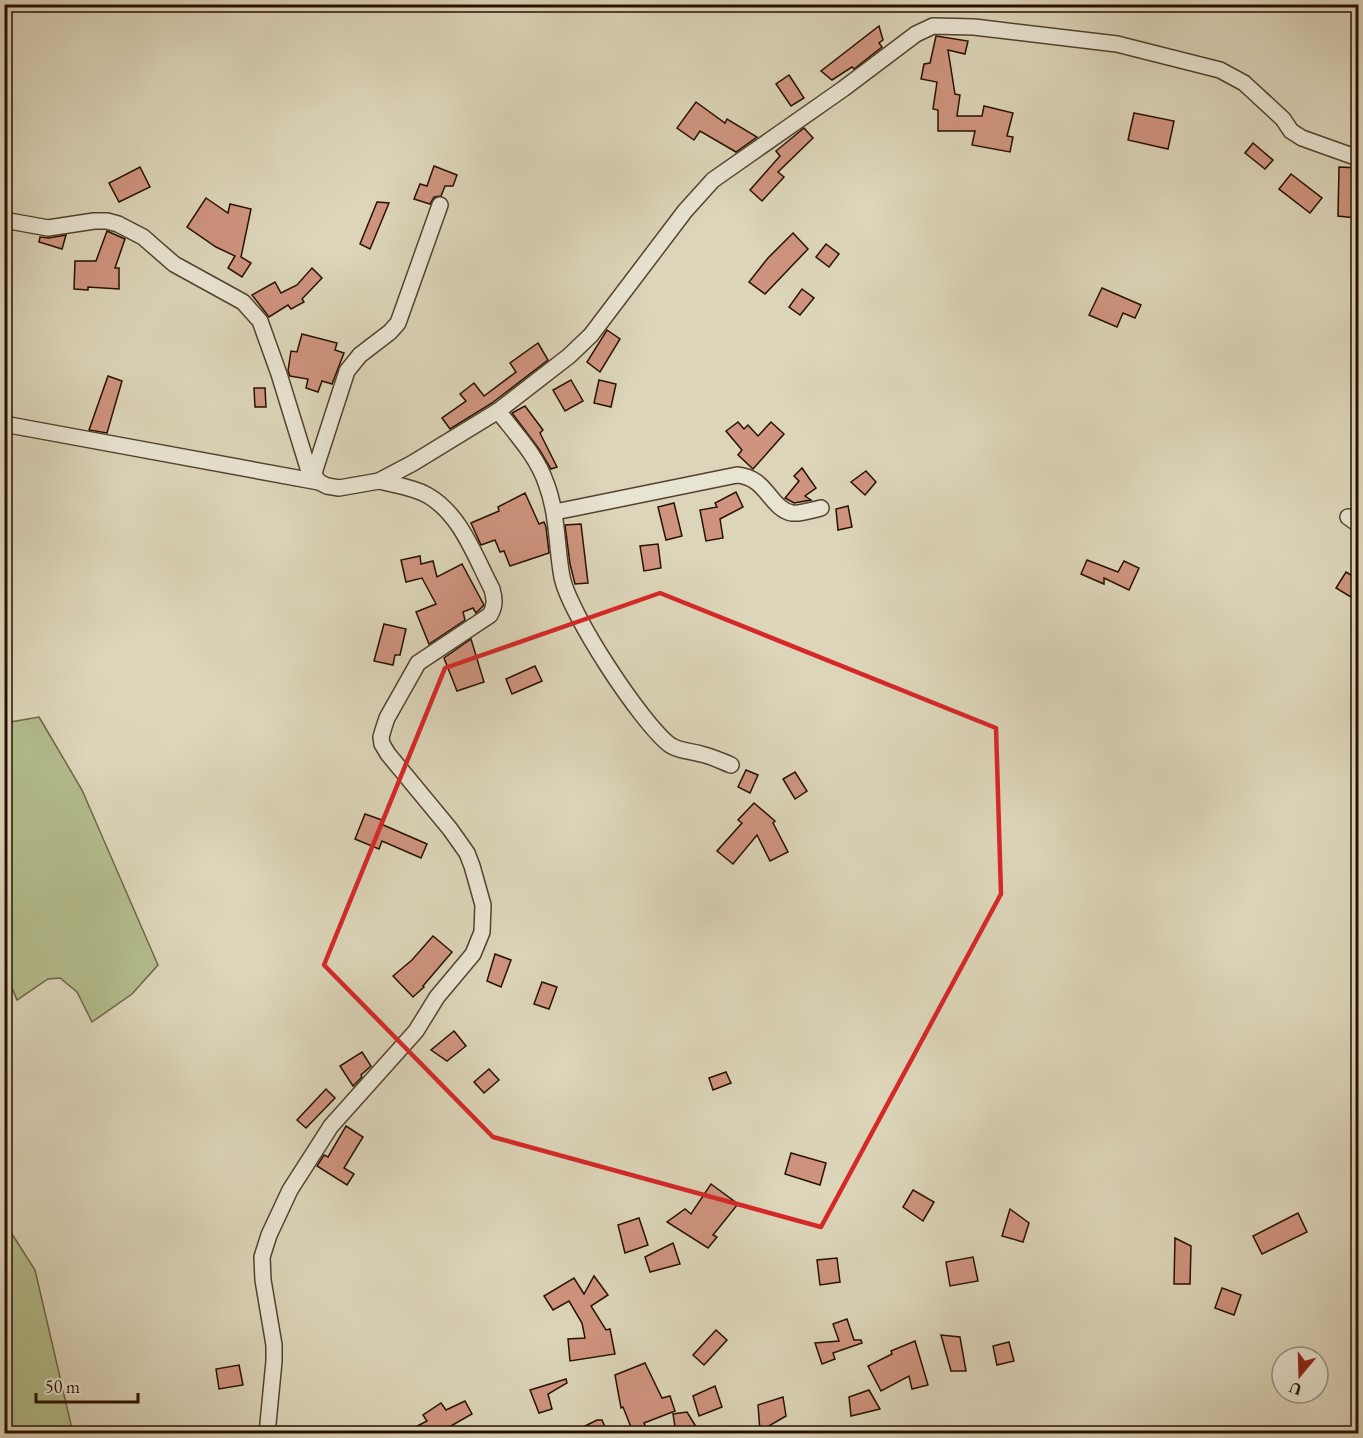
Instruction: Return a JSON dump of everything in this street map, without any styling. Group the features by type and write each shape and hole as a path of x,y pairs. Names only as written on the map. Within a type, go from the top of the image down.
{"street":[{"path":"4,220 48,228 94,221 118,224 143,237 174,264 243,302 260,321 308,468 316,479 327,486 339,488 379,481 498,411 581,346 685,211 713,180 843,89 916,34 933,26 974,27 1117,44 1220,70 1244,83 1283,119 1291,131 1302,138 1359,158"},
{"path":"316,479 347,371 360,355 398,323 440,205"},
{"path":"498,411 537,464 546,481 555,512 562,578 568,596 622,688 654,728 672,746 730,765"},
{"path":"4,424 316,479"},
{"path":"555,512 737,475 748,476 758,482 783,509 791,513 821,508"},
{"path":"267,1434 274,1345 263,1280 262,1257 269,1235 290,1190 331,1126 416,1032 437,998 473,954 482,932 483,905 467,853 388,754 381,737 387,718 418,663 490,615 495,600 492,589 458,524 442,507 428,496 409,488 379,481"}],"highlighted area":[{"path":"660,593 996,728 1001,894 821,1227 493,1137 324,965 445,668"}],"green space":[{"path":"39,717 82,790 158,965 132,994 92,1022 77,992 60,978 48,979 17,1000 5,971 5,723"},
{"path":"5,1223 35,1270 73,1433 5,1433"}],"building":[{"path":"879,26 883,40 879,43 882,47 854,69 852,67 832,80 821,71"},
{"path":"936,36 968,41 965,54 948,50 955,94 960,95 957,116 982,116 984,106 1013,113 1007,136 1013,137 1010,152 972,145 975,131 938,131 938,110 933,109 937,82 921,79 924,64 930,63"},
{"path":"789,75 804,98 791,106 776,84"},
{"path":"696,102 725,123 727,119 757,137 736,152 700,131 694,140 677,128"},
{"path":"1134,113 1174,121 1168,149 1128,140"},
{"path":"804,128 813,138 778,172 784,177 762,201 750,190 780,156 776,151"},
{"path":"1253,143 1273,160 1265,169 1245,153"},
{"path":"434,166 457,175 453,186 445,186 441,196 434,197 430,204 414,199 420,184 427,186"},
{"path":"140,167 150,187 119,202 109,183"},
{"path":"1339,167 1359,168 1356,218 1338,216"},
{"path":"1291,174 1322,198 1310,213 1279,189"},
{"path":"206,198 228,213 230,204 251,209 241,257 251,263 242,277 228,268 235,256 216,247 187,227"},
{"path":"377,202 389,203 370,249 360,244"},
{"path":"107,231 125,239 115,268 119,268 119,289 88,287 88,290 74,289 75,261 96,261"},
{"path":"793,233 808,249 765,294 749,282 768,258"},
{"path":"66,235 62,249 39,242 40,237"},
{"path":"826,244 839,254 829,267 816,257"},
{"path":"312,268 322,278 302,299 304,302 291,309 288,305 269,317 252,295 275,282 281,293 297,285"},
{"path":"1102,288 1141,305 1135,318 1123,313 1117,327 1089,315"},
{"path":"802,289 814,298 800,315 789,307"},
{"path":"607,330 620,339 600,372 587,362"},
{"path":"302,334 337,343 335,350 344,353 332,384 322,381 318,392 306,388 308,379 290,376 288,371 291,351 297,352"},
{"path":"538,343 548,360 492,403 450,429 442,418 466,401 460,394 474,383 484,396 516,372 510,363"},
{"path":"108,376 122,381 107,433 89,430"},
{"path":"571,380 583,401 565,411 553,390"},
{"path":"599,380 616,384 611,407 594,403"},
{"path":"254,388 265,388 266,407 255,407"},
{"path":"525,406 543,430 540,433 557,467 551,469 512,413"},
{"path":"738,422 744,429 748,425 758,436 771,422 784,434 753,469 738,455 742,450 726,431"},
{"path":"802,468 816,488 805,496 811,500 794,503 785,498 799,481 794,476"},
{"path":"866,471 876,482 865,495 851,482"},
{"path":"736,492 743,507 720,519 723,538 706,541 700,510 717,507 715,503"},
{"path":"525,493 539,524 544,522 546,527 549,553 510,566 504,551 500,552 495,540 481,545 471,523 499,511 498,507"},
{"path":"674,503 682,536 666,540 658,507"},
{"path":"848,506 852,527 838,530 836,509"},
{"path":"581,524 588,583 575,584 565,525"},
{"path":"658,544 661,568 644,571 640,546"},
{"path":"420,556 421,564 433,561 437,577 462,564 484,605 476,613 473,608 463,612 465,620 429,644 416,612 436,604 422,578 406,582 401,560"},
{"path":"1087,560 1118,572 1124,561 1139,568 1129,590 1104,578 1104,584 1081,574"},
{"path":"1346,572 1359,580 1359,602 1336,588"},
{"path":"384,624 406,629 400,655 395,655 393,665 374,661"},
{"path":"471,639 484,682 457,691 444,658"},
{"path":"535,666 542,681 512,694 506,679"},
{"path":"746,770 758,775 750,793 738,787"},
{"path":"795,772 807,791 795,799 783,779"},
{"path":"754,803 775,821 773,823 788,852 770,861 757,835 733,864 717,851 742,823 738,820"},
{"path":"365,814 382,820 381,824 427,844 421,858 382,841 379,849 355,839"},
{"path":"433,936 452,952 413,997 393,976 412,960"},
{"path":"495,954 511,960 501,987 487,981"},
{"path":"542,982 557,987 549,1009 534,1004"},
{"path":"454,1031 466,1046 447,1061 431,1050"},
{"path":"362,1052 371,1066 353,1086 340,1066"},
{"path":"489,1069 499,1080 484,1093 474,1082"},
{"path":"726,1072 731,1083 713,1090 709,1078"},
{"path":"326,1089 335,1098 306,1128 297,1120"},
{"path":"346,1126 363,1137 344,1168 354,1174 347,1185 317,1166 324,1155 328,1157"},
{"path":"791,1153 826,1163 820,1185 785,1174"},
{"path":"711,1184 738,1204 713,1235 717,1237 708,1248 667,1222 685,1209 691,1214"},
{"path":"913,1190 934,1202 923,1221 903,1207"},
{"path":"1010,1209 1029,1223 1023,1242 1002,1236"},
{"path":"1298,1213 1307,1232 1262,1254 1253,1236"},
{"path":"639,1218 648,1245 625,1253 618,1225"},
{"path":"1175,1238 1191,1246 1190,1284 1174,1284"},
{"path":"673,1243 680,1264 650,1272 645,1257"},
{"path":"973,1257 978,1281 950,1286 946,1262"},
{"path":"837,1258 840,1282 820,1285 817,1260"},
{"path":"594,1276 608,1295 591,1306 606,1330 610,1329 615,1354 570,1361 568,1339 585,1338 582,1323 569,1301 553,1310 544,1296 574,1278 584,1294"},
{"path":"1222,1288 1241,1295 1234,1315 1215,1308"},
{"path":"847,1319 854,1340 861,1340 862,1343 833,1353 835,1359 822,1364 815,1343 839,1341 833,1324"},
{"path":"716,1330 727,1340 704,1365 693,1355"},
{"path":"941,1335 960,1337 966,1371 951,1371"},
{"path":"915,1341 928,1385 912,1389 909,1376 881,1391 868,1366 892,1354 891,1351"},
{"path":"1009,1342 1014,1361 997,1365 993,1346"},
{"path":"645,1363 662,1398 670,1396 675,1411 644,1423 646,1428 633,1432 623,1407 621,1408 615,1375"},
{"path":"239,1365 243,1385 219,1389 216,1369"},
{"path":"566,1379 567,1383 548,1394 552,1409 539,1413 530,1390"},
{"path":"715,1386 722,1407 699,1416 693,1396"},
{"path":"869,1390 880,1409 851,1416 849,1397"},
{"path":"783,1397 786,1416 760,1431 758,1405"},
{"path":"465,1401 472,1414 437,1434 402,1434 427,1421 423,1415 441,1403 446,1410"},
{"path":"687,1412 698,1430 676,1433 673,1414"},
{"path":"597,1420 602,1420 608,1434 569,1434"}]}
